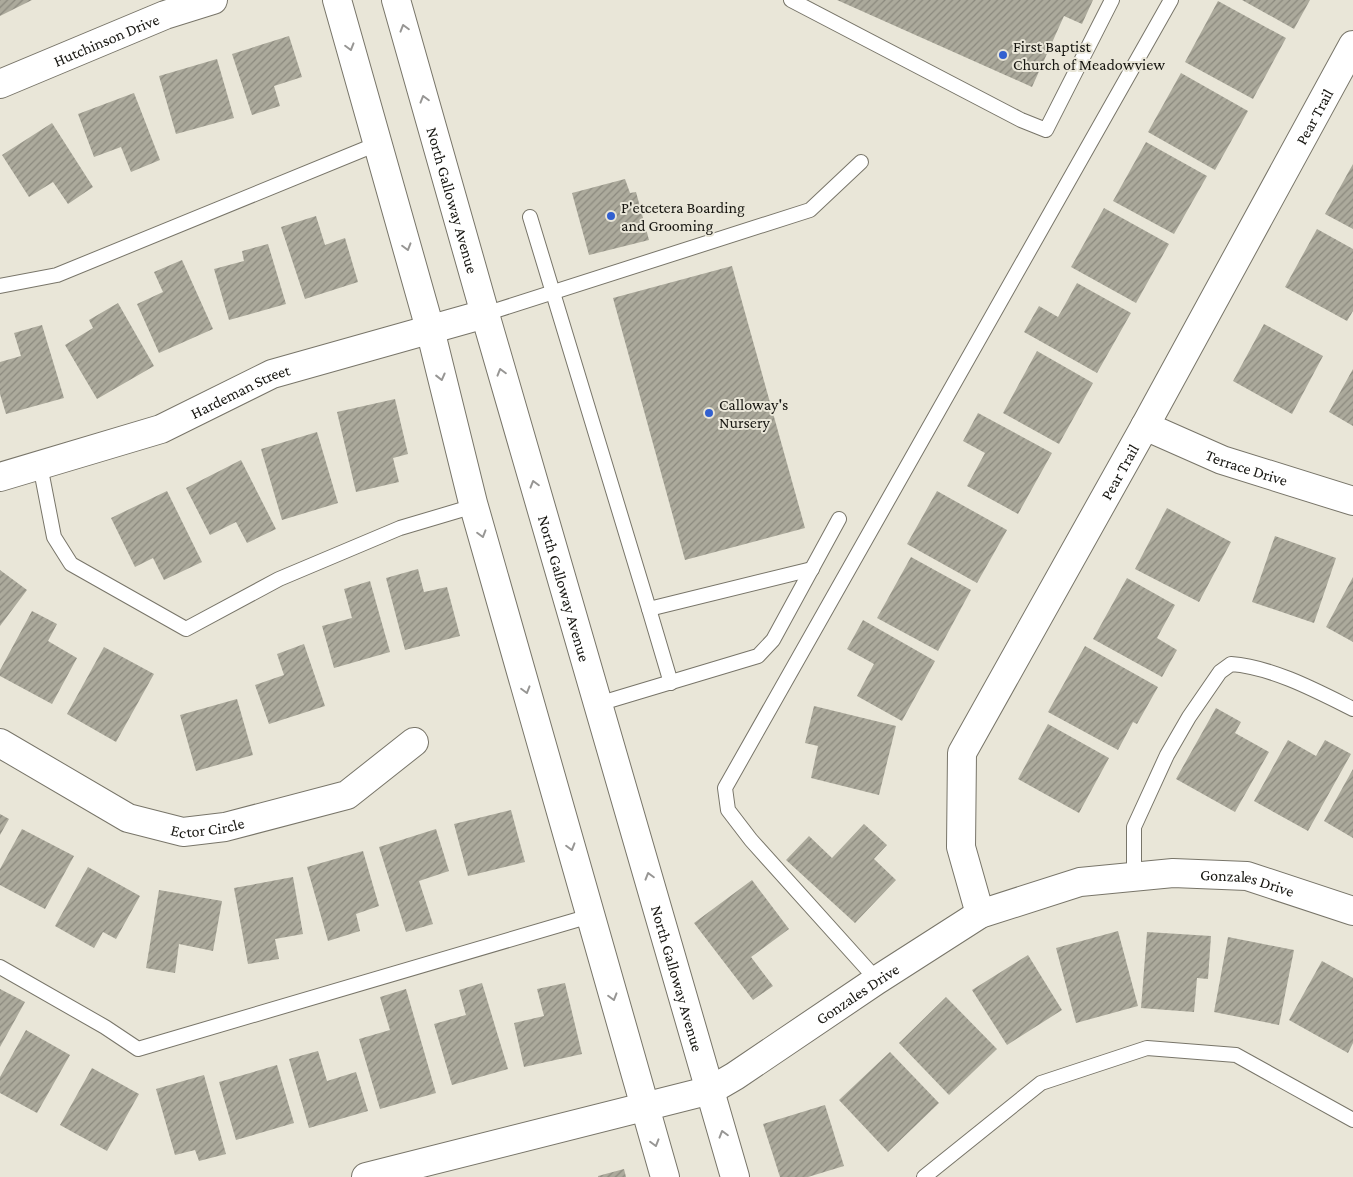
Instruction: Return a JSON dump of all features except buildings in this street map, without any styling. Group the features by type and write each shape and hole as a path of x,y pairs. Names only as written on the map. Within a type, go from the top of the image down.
{"street":[{"name":"Hutchinson Drive","path":"0,84 165,15 213,0"},
{"path":"337,0 430,329 474,506 665,1177"},
{"name":"North Galloway Avenue","path":"396,0 735,1177"},
{"name":"Pear Trail","path":"980,914 961,847 962,753 1145,426 1353,45"},
{"name":"Hardeman Street","path":"0,477 161,429 272,374 485,314"},
{"name":"Terrace Drive","path":"1145,426 1222,460 1353,501"},
{"name":"Ector Circle","path":"0,743 128,818 183,832 225,827 347,795 414,742"},
{"name":"Gonzales Drive","path":"366,1177 711,1090 980,914 1080,882 1172,873 1247,876 1353,911"}],"lane":[{"path":"791,0 1021,120 1046,130 1112,0"},
{"path":"877,980 728,810 726,788 1171,0"},
{"path":"0,286 57,275 377,144"},
{"path":"485,314 810,210 862,162"},
{"path":"530,217 671,682"},
{"path":"40,465 54,537 71,564 186,629 279,579 400,528 474,506"},
{"path":"598,704 758,656 773,640 839,519"},
{"path":"650,609 812,569"},
{"path":"1134,877 1134,827 1168,755 1189,717 1220,672 1231,664 1267,670 1353,709"},
{"path":"0,967 105,1027 138,1049 590,916"},
{"path":"924,1177 1041,1083 1147,1048 1236,1055 1353,1120"}],"place":[{"name":"First Baptist Church of Meadowview","path":"1003,55"},
{"name":"P'etcetera Boarding and Grooming","path":"611,216"},
{"name":"Calloway's Nursery","path":"709,413"}]}
